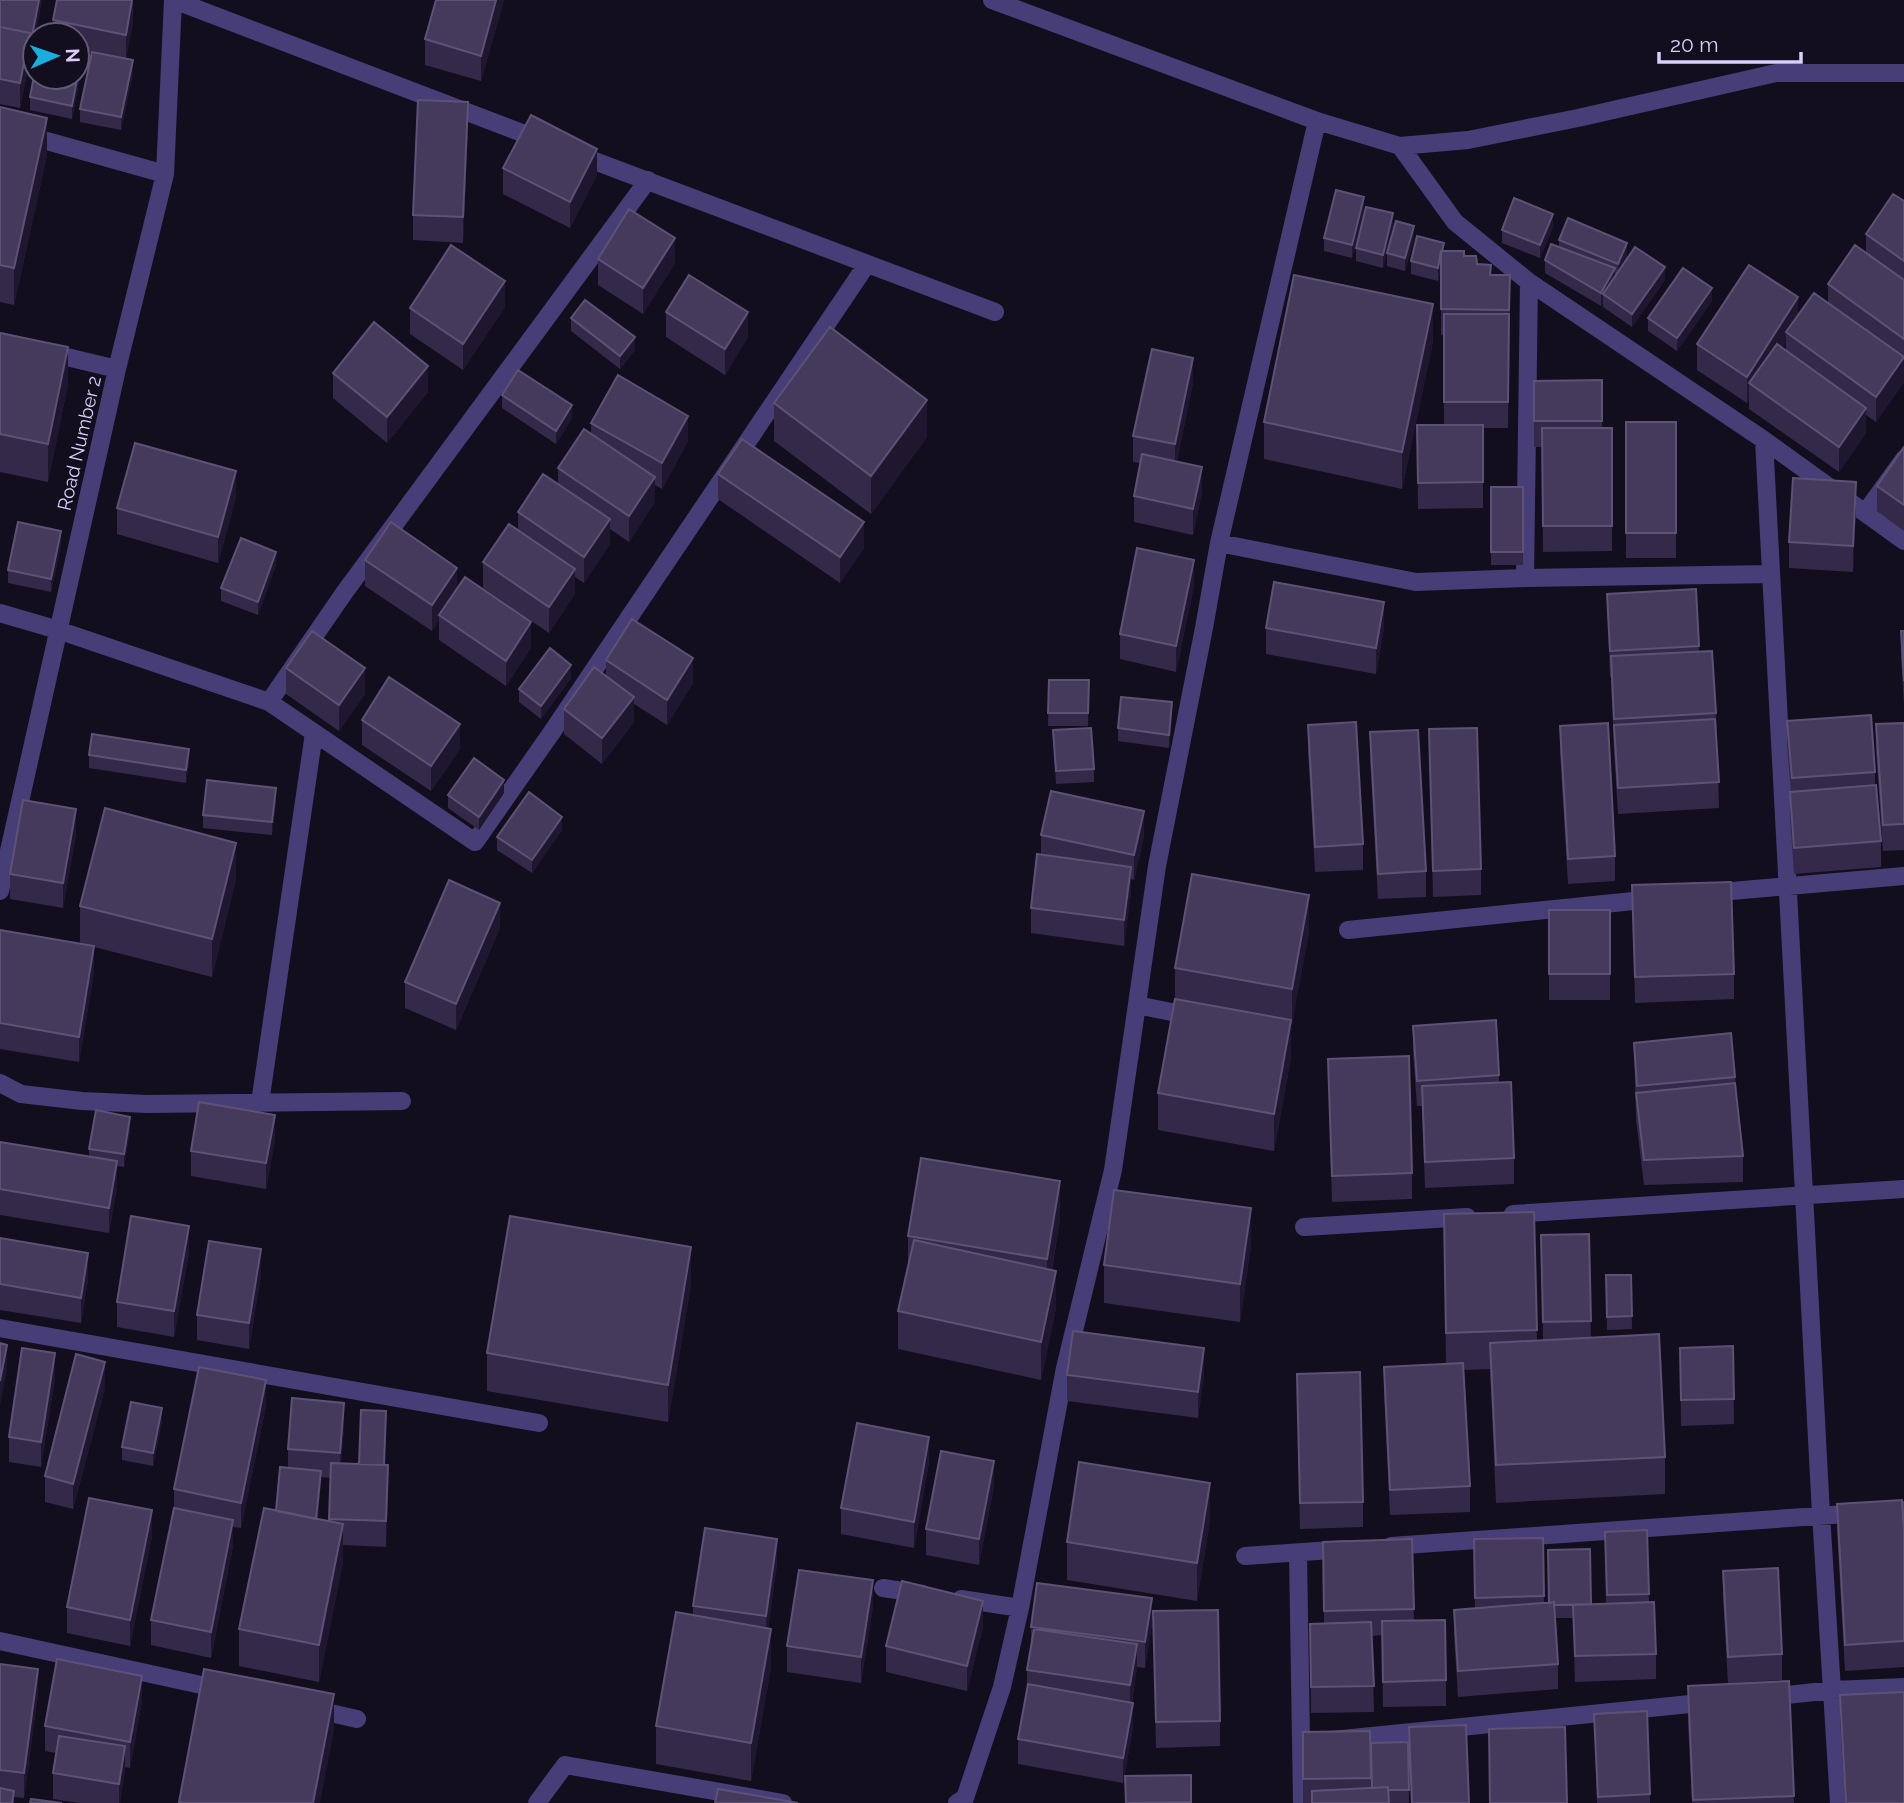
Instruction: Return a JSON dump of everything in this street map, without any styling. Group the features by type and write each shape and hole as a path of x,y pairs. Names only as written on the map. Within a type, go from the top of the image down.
{"street":[{"name":"Road Number 2","path":"0,891 117,369 165,174 173,0"},
{"path":"173,0 995,312"},
{"path":"992,0 1317,121 1400,146 1468,140 1776,73 1904,73"},
{"path":"957,1803 965,1798 1002,1687 1020,1608 1065,1368 1113,1170 1157,866 1205,628 1219,543 1317,121"},
{"path":"0,128 165,174"},
{"path":"1400,146 1455,222 1529,282 1764,440 1904,541"},
{"path":"269,702 344,593 648,180"},
{"path":"0,613 269,702 475,842 867,264"},
{"path":"1525,578 1529,282"},
{"path":"0,341 117,369"},
{"path":"1764,440 1839,1803"},
{"path":"1865,513 1904,459"},
{"path":"1219,543 1416,582 1771,574"},
{"path":"260,1102 314,733"},
{"path":"1692,895 1904,876"},
{"path":"1348,930 1664,898"},
{"path":"1137,1005 1214,1020"},
{"path":"0,1083 21,1094 82,1101 147,1104 402,1101"},
{"path":"1304,1227 1904,1189"},
{"path":"0,1328 539,1423"},
{"path":"1245,1556 1904,1510"},
{"path":"1298,1553 1302,1803"},
{"path":"883,1588 1020,1608"},
{"path":"0,1641 238,1693"},
{"path":"1751,1698 1904,1687"},
{"path":"1302,1742 1724,1701"},
{"path":"291,1704 357,1718"},
{"path":"537,1803 565,1765 783,1803"}],"building":[{"path":"0,0 39,0 35,21 21,21 21,31 0,27"},
{"path":"57,0 132,0 126,35 91,28 91,21 53,20"},
{"path":"436,0 496,0 481,56 425,39"},
{"path":"0,27 21,31 20,83 0,79"},
{"path":"92,52 133,60 121,117 80,109 84,91 91,91"},
{"path":"31,91 75,91 72,106 30,97"},
{"path":"418,100 468,102 463,217 413,215"},
{"path":"0,107 47,118 14,268 0,265"},
{"path":"531,115 597,149 570,202 503,168"},
{"path":"1336,190 1364,197 1352,245 1324,238"},
{"path":"1893,194 1904,201 1904,261 1866,234"},
{"path":"1514,198 1553,214 1540,245 1502,230"},
{"path":"1366,207 1393,213 1383,255 1356,248"},
{"path":"629,209 675,238 643,288 598,259"},
{"path":"1568,218 1627,243 1618,264 1559,240"},
{"path":"1396,221 1414,226 1405,258 1387,253"},
{"path":"1417,236 1444,243 1438,268 1411,261"},
{"path":"1551,244 1615,268 1601,293 1545,260"},
{"path":"451,245 505,281 463,344 410,308"},
{"path":"1855,245 1904,280 1904,339 1828,284"},
{"path":"1635,247 1665,267 1632,314 1603,294"},
{"path":"1441,251 1464,251 1464,256 1476,256 1477,264 1491,265 1490,275 1510,275 1509,310 1441,309"},
{"path":"1749,265 1798,297 1747,377 1697,344"},
{"path":"1683,268 1712,288 1677,338 1648,318"},
{"path":"689,275 748,312 725,349 666,312"},
{"path":"1294,275 1433,304 1402,452 1264,422"},
{"path":"1814,293 1904,357 1876,397 1786,332"},
{"path":"585,300 635,337 620,356 571,318"},
{"path":"1444,314 1509,314 1508,402 1444,402"},
{"path":"374,322 428,366 387,417 333,373"},
{"path":"830,327 927,400 871,476 774,403"},
{"path":"0,333 68,347 48,444 0,434"},
{"path":"1777,344 1866,408 1839,447 1749,383"},
{"path":"1152,349 1193,358 1175,444 1133,436"},
{"path":"518,370 572,405 556,431 502,395"},
{"path":"618,375 688,416 662,463 591,423"},
{"path":"1602,380 1602,421 1534,421 1534,381"},
{"path":"1626,422 1676,422 1676,533 1626,533"},
{"path":"1417,425 1483,425 1483,482 1418,483"},
{"path":"1542,428 1612,428 1612,526 1543,526"},
{"path":"584,429 655,477 629,516 558,468"},
{"path":"742,439 864,522 840,557 718,474"},
{"path":"135,443 236,471 218,537 117,508"},
{"path":"1904,447 1904,505 1877,486"},
{"path":"1142,454 1202,467 1193,509 1134,496"},
{"path":"543,474 610,519 584,557 518,512"},
{"path":"1793,478 1856,482 1853,546 1789,542"},
{"path":"1491,487 1523,487 1523,552 1491,552"},
{"path":"18,522 61,531 51,579 8,570"},
{"path":"391,522 457,568 432,605 365,560"},
{"path":"509,524 575,569 549,607 483,562"},
{"path":"241,538 276,552 258,602 221,588"},
{"path":"1137,548 1194,560 1176,646 1120,634"},
{"path":"465,577 531,622 506,661 439,615"},
{"path":"1274,582 1384,602 1376,648 1266,628"},
{"path":"1696,589 1699,646 1610,651 1607,594"},
{"path":"632,619 693,658 667,700 606,660"},
{"path":"312,631 365,668 339,705 286,668"},
{"path":"1901,631 1904,631 1904,681"},
{"path":"550,648 571,665 541,706 519,689"},
{"path":"1712,651 1716,713 1614,719 1611,656"},
{"path":"594,667 634,697 602,738 564,709"},
{"path":"389,677 460,724 431,766 362,720"},
{"path":"1049,680 1089,680 1088,713 1048,713"},
{"path":"1121,697 1172,702 1169,735 1118,728"},
{"path":"1871,715 1875,772 1792,778 1787,721"},
{"path":"1715,719 1719,782 1618,788 1614,725"},
{"path":"1356,722 1363,844 1315,847 1308,725"},
{"path":"1608,723 1615,856 1568,859 1560,726"},
{"path":"1904,723 1904,824 1883,825 1876,724"},
{"path":"1091,728 1094,769 1056,771 1053,730"},
{"path":"1477,728 1481,869 1433,871 1429,729"},
{"path":"1418,730 1426,871 1378,874 1370,732"},
{"path":"92,734 189,749 186,770 89,755"},
{"path":"474,758 504,780 479,817 448,795"},
{"path":"207,780 276,788 272,822 203,815"},
{"path":"1876,785 1881,841 1794,848 1790,792"},
{"path":"1051,791 1144,811 1134,855 1041,835"},
{"path":"529,792 562,817 532,860 497,837"},
{"path":"23,800 76,809 63,883 10,874"},
{"path":"105,808 236,843 212,939 80,906"},
{"path":"1037,854 1131,867 1124,920 1031,908"},
{"path":"1192,874 1309,895 1292,989 1175,968"},
{"path":"449,880 500,903 456,1004 405,982"},
{"path":"1731,882 1734,974 1635,977 1632,885"},
{"path":"1549,910 1610,910 1610,974 1549,974"},
{"path":"0,930 94,946 79,1037 0,1023"},
{"path":"1175,999 1291,1020 1274,1114 1158,1093"},
{"path":"1496,1020 1499,1075 1417,1081 1413,1026"},
{"path":"1731,1033 1735,1077 1637,1086 1634,1043"},
{"path":"1409,1056 1412,1173 1332,1176 1328,1059"},
{"path":"1511,1082 1514,1158 1425,1162 1422,1086"},
{"path":"1735,1083 1743,1156 1644,1160 1636,1093"},
{"path":"199,1102 275,1115 266,1163 191,1151"},
{"path":"96,1110 130,1117 124,1154 89,1149"},
{"path":"0,1142 117,1161 109,1208 0,1189"},
{"path":"921,1158 1060,1181 1047,1259 908,1236"},
{"path":"1114,1190 1251,1208 1240,1284 1104,1265"},
{"path":"1534,1212 1537,1330 1446,1333 1444,1214"},
{"path":"131,1216 189,1226 174,1311 117,1302"},
{"path":"510,1216 691,1247 668,1385 487,1353"},
{"path":"1589,1234 1591,1321 1543,1322 1541,1235"},
{"path":"0,1238 88,1253 81,1298 0,1284"},
{"path":"914,1240 1056,1271 1041,1342 898,1311"},
{"path":"209,1241 261,1249 249,1323 197,1315"},
{"path":"1606,1275 1631,1275 1632,1316 1607,1317"},
{"path":"1073,1331 1204,1348 1198,1392 1067,1375"},
{"path":"1659,1334 1665,1457 1496,1465 1490,1343"},
{"path":"0,1343 7,1345 0,1381"},
{"path":"1733,1346 1734,1399 1681,1400 1680,1348"},
{"path":"22,1348 55,1353 41,1442 9,1437"},
{"path":"76,1354 105,1362 73,1484 45,1476"},
{"path":"1463,1363 1470,1486 1390,1490 1384,1367"},
{"path":"199,1367 266,1380 241,1503 174,1489"},
{"path":"1360,1372 1363,1502 1300,1503 1297,1374"},
{"path":"292,1398 344,1403 340,1453 288,1449"},
{"path":"131,1402 162,1408 153,1453 122,1447"},
{"path":"361,1410 386,1411 384,1465 359,1464"},
{"path":"857,1423 929,1437 914,1522 841,1508"},
{"path":"941,1451 994,1461 979,1539 926,1529"},
{"path":"1079,1462 1210,1483 1197,1563 1067,1542"},
{"path":"331,1463 388,1465 386,1521 329,1519"},
{"path":"280,1467 321,1471 316,1519 276,1511"},
{"path":"89,1498 152,1510 130,1620 67,1607"},
{"path":"1902,1500 1904,1641 1845,1645 1837,1504"},
{"path":"174,1508 233,1520 211,1632 151,1620"},
{"path":"264,1508 343,1524 319,1645 239,1629"},
{"path":"705,1528 777,1539 766,1616 693,1606"},
{"path":"1647,1530 1649,1594 1607,1595 1605,1532"},
{"path":"1543,1538 1544,1596 1475,1598 1474,1539"},
{"path":"1412,1539 1414,1609 1324,1611 1323,1542"},
{"path":"1590,1549 1591,1604 1549,1603 1548,1550"},
{"path":"1778,1568 1782,1654 1728,1657 1723,1571"},
{"path":"799,1570 873,1580 861,1657 787,1646"},
{"path":"902,1581 983,1601 967,1666 886,1646"},
{"path":"1037,1583 1152,1598 1145,1642 1031,1627"},
{"path":"1554,1602 1558,1664 1458,1671 1454,1610"},
{"path":"1654,1602 1656,1654 1575,1656 1573,1605"},
{"path":"1218,1610 1220,1721 1156,1722 1153,1611"},
{"path":"676,1612 771,1629 751,1743 656,1726"},
{"path":"1445,1620 1446,1680 1383,1682 1382,1621"},
{"path":"1371,1622 1374,1686 1311,1687 1310,1624"},
{"path":"1034,1629 1137,1644 1130,1685 1027,1670"},
{"path":"57,1659 142,1676 130,1742 45,1726"},
{"path":"0,1664 38,1669 24,1773 0,1770"},
{"path":"204,1669 334,1694 313,1803 179,1802"},
{"path":"1789,1681 1794,1796 1693,1800 1688,1686"},
{"path":"1028,1684 1133,1703 1123,1758 1018,1739"},
{"path":"1904,1692 1904,1803 1846,1803 1840,1695"},
{"path":"1647,1711 1650,1794 1598,1797 1594,1714"},
{"path":"1466,1725 1469,1803 1412,1803 1409,1727"},
{"path":"1565,1727 1567,1803 1490,1803 1489,1729"},
{"path":"1370,1731 1371,1778 1303,1779 1303,1732"},
{"path":"59,1736 125,1746 119,1784 53,1773"},
{"path":"1408,1742 1409,1790 1372,1788 1371,1743"},
{"path":"1191,1775 1191,1802 1126,1803 1125,1776"},
{"path":"1388,1787 1389,1803 1312,1803 1312,1791"},
{"path":"0,1788 14,1791 12,1803 0,1803"},
{"path":"718,1789 798,1803 715,1803"},
{"path":"31,1799 62,1803 30,1803"}]}
